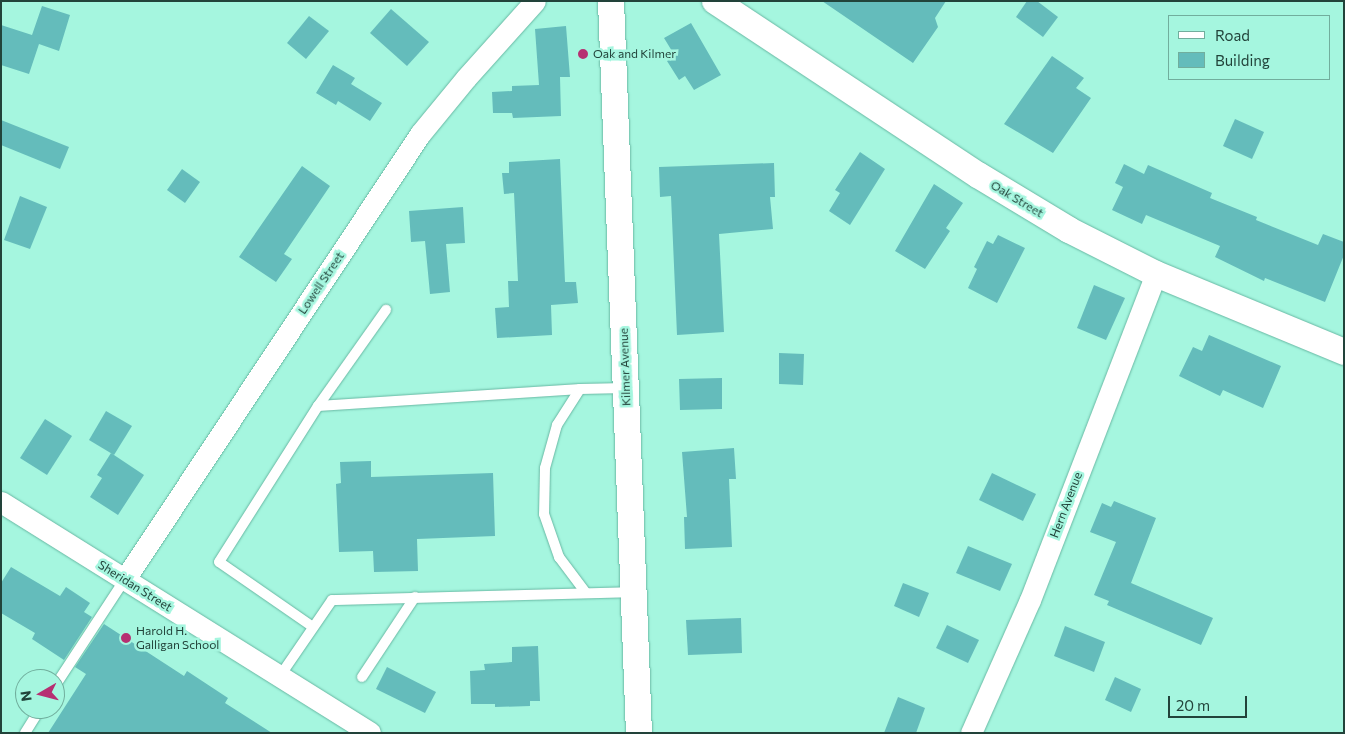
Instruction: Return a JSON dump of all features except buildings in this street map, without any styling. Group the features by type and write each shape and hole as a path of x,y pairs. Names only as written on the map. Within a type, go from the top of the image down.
{"street":[{"name":"Lowell Street","path":"125,579 420,134 466,78 535,1"},
{"name":"Kilmer Avenue","path":"611,1 639,733"},
{"name":"Oak Street","path":"715,1 1008,194 1069,230 1156,274 1344,352"},
{"name":"Hern Avenue","path":"971,733 1030,600 1156,274"},
{"name":"Sheridan Street","path":"1,502 370,733"}],"lane":[{"path":"312,627 219,562 318,406 386,310"},
{"path":"318,406 580,389 626,388"},
{"path":"580,389 557,425 545,468 544,514 558,557 586,593"},
{"path":"65,671 125,579"},
{"path":"280,676 332,600 634,592"},
{"path":"362,677 415,597"},
{"path":"25,733 34,719"}],"place":[{"name":"Oak and Kilmer","path":"583,54"},
{"name":"Harold H. Galligan School","path":"126,638"}]}
